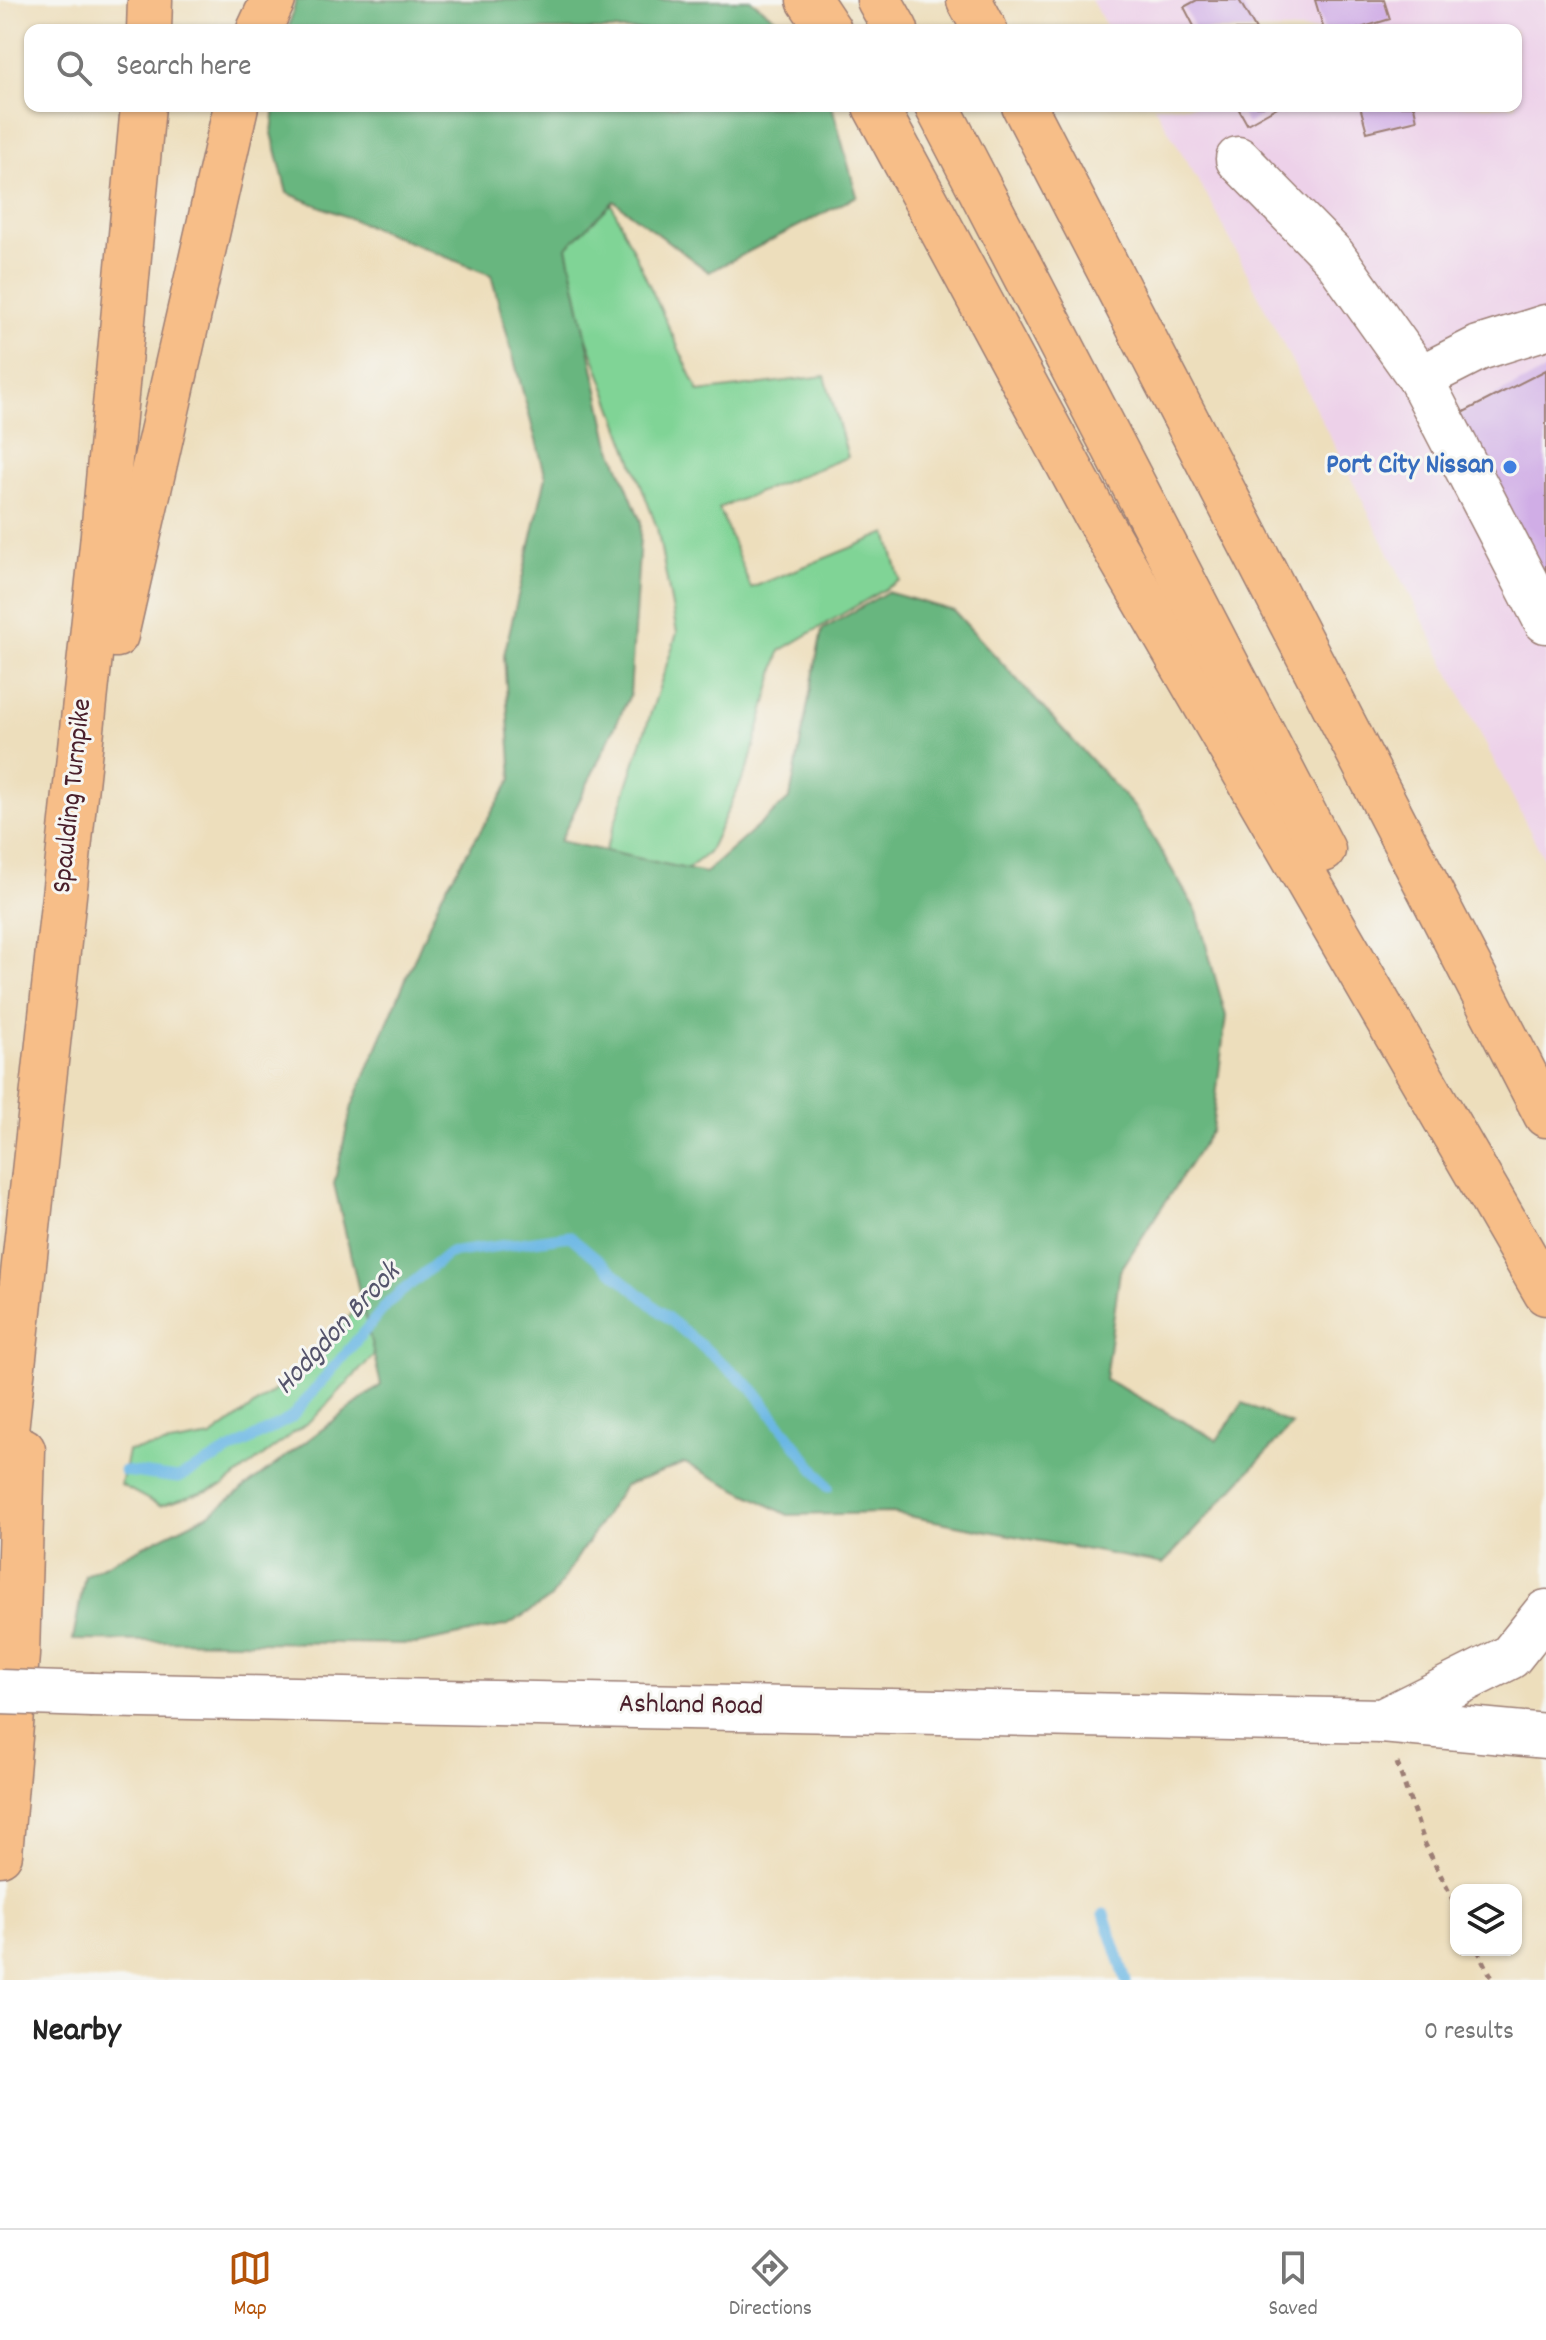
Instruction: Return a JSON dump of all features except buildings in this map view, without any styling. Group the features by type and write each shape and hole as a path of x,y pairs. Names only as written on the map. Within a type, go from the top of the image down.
{"highway":[{"path":"149,24 150,0"},
{"path":"262,24 273,0"},
{"path":"809,0 825,24"},
{"path":"879,0 893,24"},
{"path":"969,0 982,24"},
{"name":"Spaulding Turnpike","path":"0,1486 105,516 142,112"},
{"path":"68,844 235,112"},
{"path":"878,112 1095,514 1546,1293"},
{"path":"940,112 1546,1283"},
{"path":"1027,112 1546,1115"},
{"path":"0,1854 17,1655 31,1195"}],"lane":[{"path":"1238,159 1334,257 1420,378 1546,621"},
{"path":"1420,378 1479,348 1546,327"},
{"path":"1382,1721 1510,1657 1546,1612"},
{"name":"Ashland Road","path":"0,1692 1382,1721 1546,1736"}],"path":[{"path":"1382,1721 1425,1844 1450,1894"},
{"path":"1481,1956 1493,1980"}],"shaded area":[{"path":"1091,0 1546,0 1546,863 1213,206 1158,112 1522,112 1522,24 1105,24"}],"green space":[{"path":"296,0 751,0 783,24 290,24"},
{"path":"274,112 834,112 857,196 709,272 614,201 567,247 609,441 641,522 630,695 560,841 705,873 790,798 822,630 887,592 954,611 1136,809 1197,912 1226,1016 1212,1130 1120,1271 1105,1379 1217,1440 1243,1403 1292,1425 1163,1564 892,1513 788,1515 685,1463 624,1486 551,1598 508,1625 417,1644 73,1640 85,1575 211,1513 381,1385 334,1184 352,1106 442,894 512,779 504,655 546,477 491,275 287,193 272,133"},
{"path":"565,112 569,112 699,392 825,376 848,457 719,508 751,588 887,533 900,580 780,651 749,765 708,853 612,927 434,1292 316,1416 223,1486 160,1506 121,1485 128,1451 211,1437 307,1367 427,1225 510,1094 611,835 677,633 657,528 544,222"}],"waterway":[{"name":"Hodgdon Brook","path":"124,1471 178,1478 291,1418 390,1301 449,1253 570,1236 753,1389 828,1487"},
{"name":"Hodgdon Brook","path":"1104,1914 1126,1980"}],"place":[{"name":"Port City Nissan","path":"1510,467"}]}
